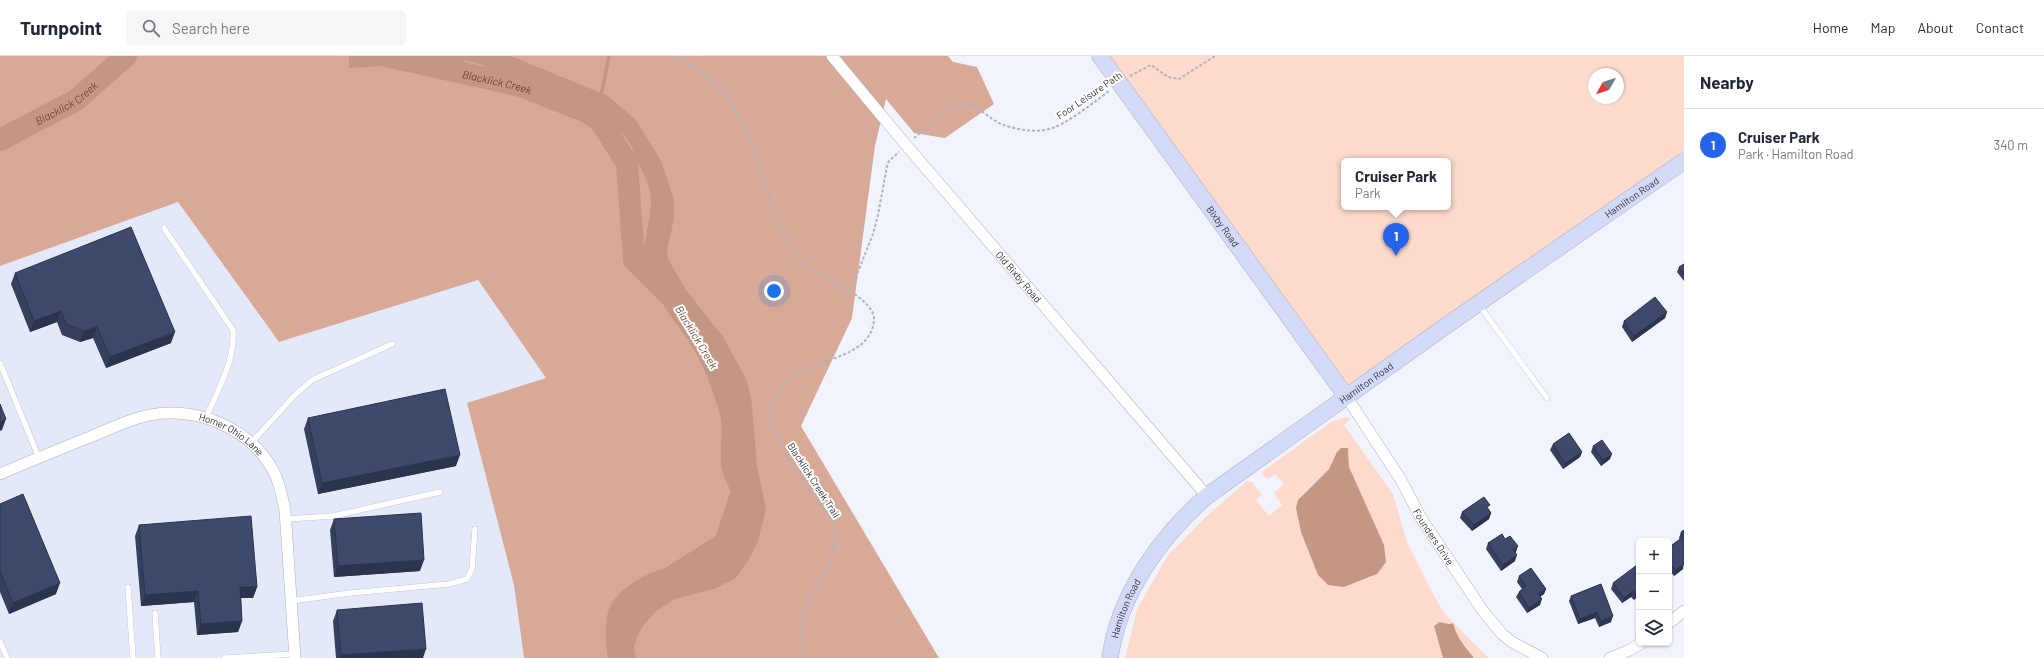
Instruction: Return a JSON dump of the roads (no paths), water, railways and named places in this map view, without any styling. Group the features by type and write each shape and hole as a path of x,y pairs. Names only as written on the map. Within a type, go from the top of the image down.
{"main road":[{"name":"Bixby Road","path":"1100,56 1346,396"},
{"name":"Hamilton Road","path":"1110,658 1123,611 1145,566 1175,527 1207,496 1346,396 1684,161"}],"street":[{"name":"Old Bixby Road","path":"832,56 906,145 1207,496"},
{"name":"Founders Drive","path":"1346,396 1401,480 1421,518 1483,612 1502,634 1512,642 1542,658"},
{"name":"Homer Ohio Lane","path":"0,474 140,418 168,413 206,418 230,427 252,442 265,457 274,473 281,491 286,519 295,656"},
{"path":"1672,621 1684,611"},
{"path":"1610,658 1624,656 1637,646"}],"lane":[{"path":"164,228 233,330 234,343 231,360 206,418"},
{"path":"1478,304 1547,398"},
{"path":"252,442 295,395 312,380 392,344"},
{"path":"0,363 39,458"},
{"path":"286,519 333,516 440,492"},
{"path":"292,601 390,589 442,585 467,579 472,569 475,529"},
{"path":"128,587 133,658"},
{"path":"155,613 158,658"},
{"path":"0,641 7,658"},
{"path":"225,658 295,656"}],"water":[{"path":"349,56 511,56 608,96 636,120 661,161 674,200 674,219 667,250 668,259 686,290 723,337 744,375 749,388 752,405 757,466 766,509 758,541 748,561 736,578 714,589 675,599 656,611 643,626 637,637 634,648 636,658 608,658 606,623 608,612 616,597 640,578 658,570 669,567 692,566 707,561 720,553 735,535 740,520 740,512 722,470 721,418 710,384 694,350 660,300 645,273 643,257 650,217 651,199 647,182 629,141 618,131 613,129 607,128 602,136 536,90 483,65 468,61 349,68"},
{"path":"1341,448 1348,448 1349,467 1384,545 1386,562 1377,574 1344,587 1328,585 1318,575 1301,532 1296,508 1298,500 1329,469 1337,452"},
{"path":"1439,622 1449,624 1453,623 1454,628 1464,646 1474,658 1443,658 1434,626"}],"waterway":[{"name":"Blacklick Creek","path":"0,140 76,100 126,56"},
{"name":"Blacklick Creek","path":"386,56 521,86 597,116 627,163 634,260 666,292"},
{"path":"601,96 609,56"},
{"name":"Blacklick Creek","path":"662,583 725,543 744,486 742,476"}],"place":[{"name":"Cruiser Park","path":"1396,256"}]}
